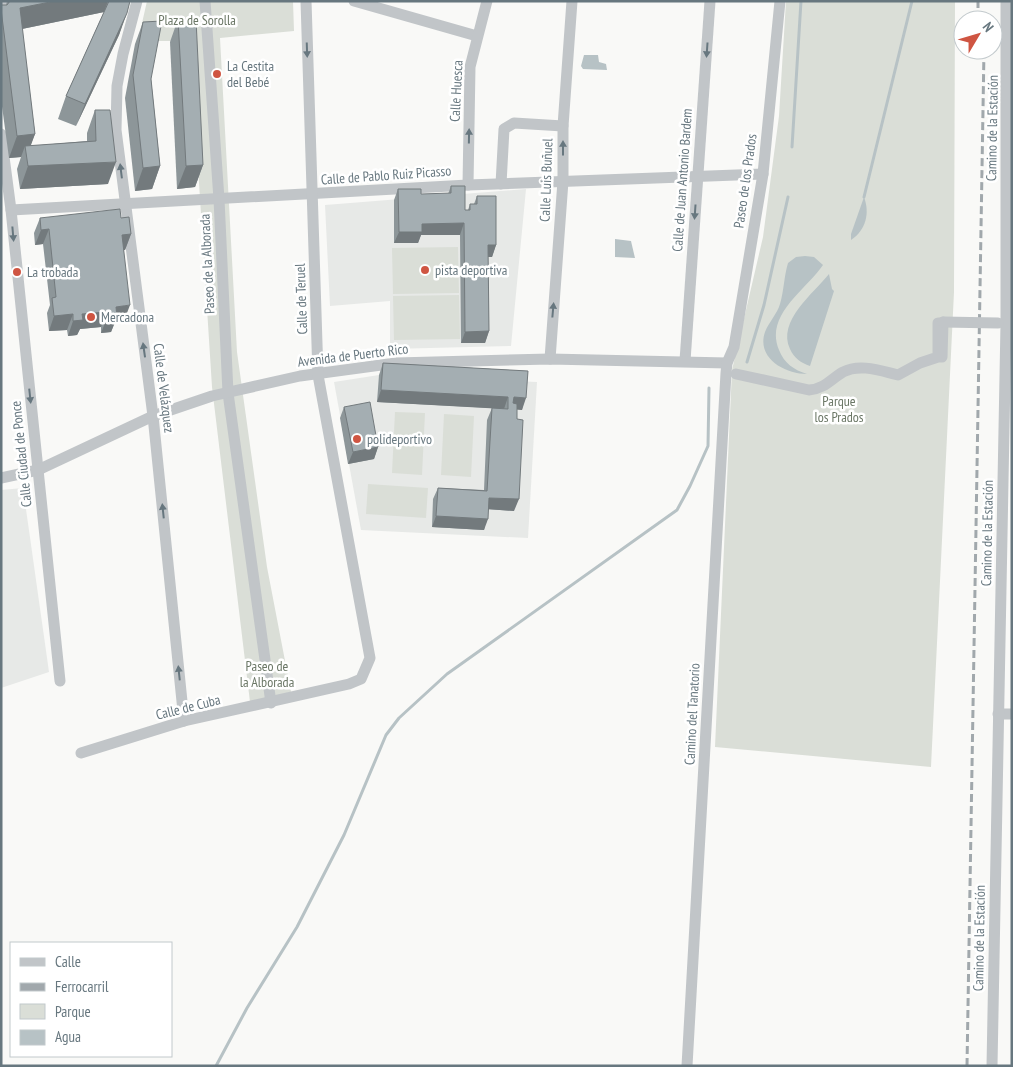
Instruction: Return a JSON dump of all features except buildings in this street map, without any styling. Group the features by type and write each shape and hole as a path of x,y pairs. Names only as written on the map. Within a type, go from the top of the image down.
{"street":[{"name":"Calle de Velázquez","path":"137,1 117,86 116,130 153,416 184,721"},
{"name":"Paseo de la Alborada","path":"205,1 220,199 228,393 271,703"},
{"name":"Calle de Teruel","path":"306,1 318,375 370,658 362,679"},
{"path":"354,1 477,36"},
{"name":"Calle Huesca","path":"468,185 470,67 487,1"},
{"name":"Calle Luis Buñuel","path":"550,359 564,181 563,126 572,1"},
{"name":"Calle de Juan Antonio Bardem","path":"684,361 710,1"},
{"name":"Paseo de los Prados","path":"727,363 734,347 763,174 780,1"},
{"name":"Camino de la Estación","path":"992,1066 998,714 1009,288 1006,1"},
{"path":"500,184 504,129 514,123 563,126"},
{"name":"Calle Ciudad de Ponce","path":"1,134 11,210 60,681"},
{"name":"Calle de Pablo Ruiz Picasso","path":"11,210 125,202 312,195 468,185 763,174"},
{"path":"736,374 809,390 820,389 845,371 861,367 898,375 920,363 938,357 938,323 941,323 942,357 943,322 998,323"},
{"name":"Avenida de Puerto Rico","path":"1,478 38,470 153,416 228,393 300,376 396,363 550,359 727,363"},
{"name":"Camino del Tanatorio","path":"687,1066 727,363"},
{"name":"Calle de Cuba","path":"81,753 184,721 271,703 362,679"},
{"path":"998,714 1012,714"}],"shaded area":[{"path":"526,189 511,346 390,349 390,301 330,306 325,205"},
{"path":"379,375 537,382 528,538 361,530 334,382"},
{"path":"23,488 49,672 1,688 1,490"}],"green space":[{"name":"Paseo de la Alborada","path":"147,1 293,1 294,31 220,38 237,352 267,567 291,692 250,702 212,387 190,41 138,41"},
{"name":"Parque los Prados","path":"786,1 955,1 955,10 953,10 953,60 955,60 954,292 931,767 715,747 732,370 763,237 779,116"},
{"name":"pista deportiva","path":"458,247 459,293 393,294 392,248"},
{"name":"pista deportiva","path":"459,295 460,339 394,340 393,296"},
{"path":"395,412 425,413 422,475 392,473"},
{"path":"444,414 474,416 471,477 441,475"},
{"path":"368,484 428,488 426,518 366,514"}],"water":[{"path":"584,55 598,55 599,62 606,64 607,70 583,69 581,66"},
{"path":"864,197 867,209 865,221 860,231 851,240 851,234"},
{"path":"615,239 631,241 635,258 615,257"},
{"path":"796,257 814,257 823,265 789,303 777,325 776,337 781,355 794,368 807,374 790,371 774,363 765,350 763,341 765,332 780,304 788,263"},
{"path":"829,274 834,291 810,366 798,360 790,349 787,339 788,328 799,308"}],"waterway":[{"path":"792,147 801,1"},
{"path":"864,197 912,1"},
{"path":"747,362 764,305 788,197"},
{"path":"216,1066 247,1008 297,927 344,835 386,735 399,718 447,674 677,510 708,446 709,388"}],"railway":[{"path":"978,1 978,10"},
{"path":"967,1066 984,60"}],"place":[{"name":"La Cestita del Bebé","path":"217,74"},
{"name":"pista deportiva","path":"425,270"},
{"name":"La trobada","path":"17,272"},
{"name":"Mercadona","path":"91,317"},
{"name":"polideportivo","path":"357,439"}],"park label":[{"name":"Plaza de Sorolla","path":"197,20"}]}
